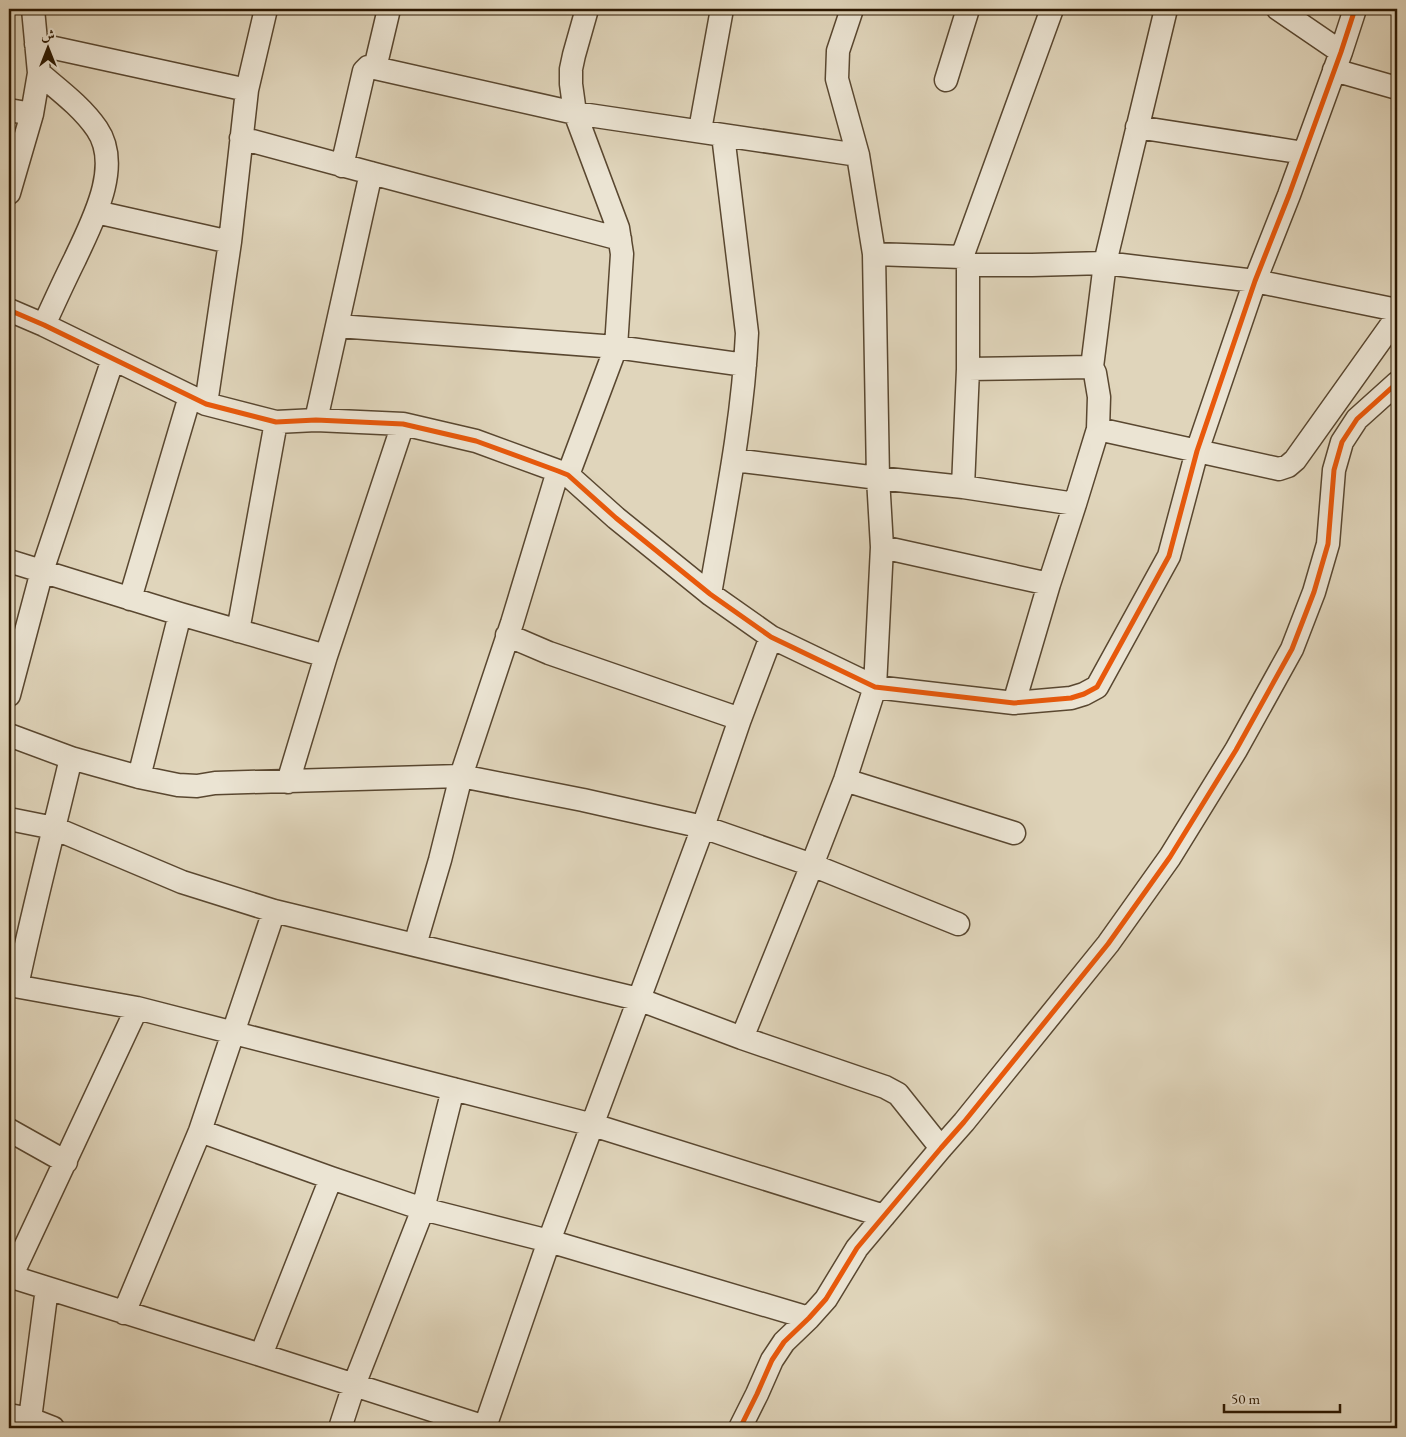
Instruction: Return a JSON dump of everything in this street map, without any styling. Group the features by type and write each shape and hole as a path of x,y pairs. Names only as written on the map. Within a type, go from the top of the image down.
{"street":[{"path":"9,193 32,114 39,73 33,9"},
{"path":"130,599 198,400 230,242 247,90 266,9"},
{"path":"375,68 389,9"},
{"path":"700,130 722,9"},
{"path":"742,1038 845,780 875,687 882,547 878,478 874,254 858,155 837,79 838,51 852,9"},
{"path":"946,80 968,9"},
{"path":"963,487 968,369 965,261 1052,9"},
{"path":"1014,703 1098,428 1099,396 1092,367 1105,263 1166,9"},
{"path":"1278,9 1338,61 1394,90"},
{"path":"9,310 44,325 198,400 276,422 316,420 403,424 476,441 563,473 710,594 771,637 875,687 1014,703 1071,698 1097,687 1169,556 1198,450 1255,281 1338,61 1355,9"},
{"path":"415,945 440,860 461,776 508,635 563,473 616,347 622,254 620,239 618,228 576,112 571,84 571,69 581,10"},
{"path":"36,44 247,90"},
{"path":"342,166 364,71 368,68 576,112 858,155"},
{"path":"39,73 82,112 98,130 105,148 107,166 104,188 96,212 44,325"},
{"path":"9,110 32,114"},
{"path":"1137,127 1304,153"},
{"path":"710,594 734,460 747,333 723,135"},
{"path":"241,138 620,239"},
{"path":"316,420 371,174"},
{"path":"96,212 230,242"},
{"path":"874,254 1032,265 1105,263 1255,281 1397,310"},
{"path":"1098,428 1279,469 1288,466 1295,460 1397,318"},
{"path":"338,326 616,347 745,365"},
{"path":"9,695 42,571 113,359"},
{"path":"968,369 1092,367"},
{"path":"740,1428 772,1360 784,1342 826,1299 857,1248 964,1122 1108,944 1170,857 1236,750 1292,649 1314,592 1328,544 1334,470 1342,442 1357,419 1397,383"},
{"path":"238,631 276,422"},
{"path":"288,782 326,656 403,424"},
{"path":"734,460 963,487 1075,504"},
{"path":"882,547 1049,584"},
{"path":"9,561 180,614 326,656"},
{"path":"139,777 180,614"},
{"path":"508,635 549,652 740,719"},
{"path":"137,1008 66,1162 10,1277 486,1428 549,1241 703,827 740,719 771,637"},
{"path":"9,735 71,758 178,786 197,786 215,783 461,776 583,800 703,827 812,865 958,924"},
{"path":"71,758 13,986 137,1008 593,1125 884,1216"},
{"path":"845,780 1014,833"},
{"path":"9,818 54,828 182,882 274,911 638,999 742,1038 886,1087 898,1094 941,1148"},
{"path":"124,1313 200,1131 274,911"},
{"path":"340,1428 354,1385 423,1209 453,1089"},
{"path":"9,1130 66,1162"},
{"path":"200,1131 423,1209 549,1241 809,1318"},
{"path":"260,1355 331,1178"},
{"path":"47,1288 19,1417 53,1428"}],"cycle path":[{"path":"9,310 44,325 206,404 276,422 316,420 403,424 476,441 568,475 616,518 710,594 771,637 875,687 1014,703 1071,698 1097,687 1169,556 1197,451 1255,281 1289,195 1355,9"},
{"path":"740,1428 772,1360 784,1342 826,1299 857,1248 964,1122 1108,944 1170,857 1236,750 1292,649 1314,592 1328,544 1334,470 1342,442 1357,419 1397,383"}]}
